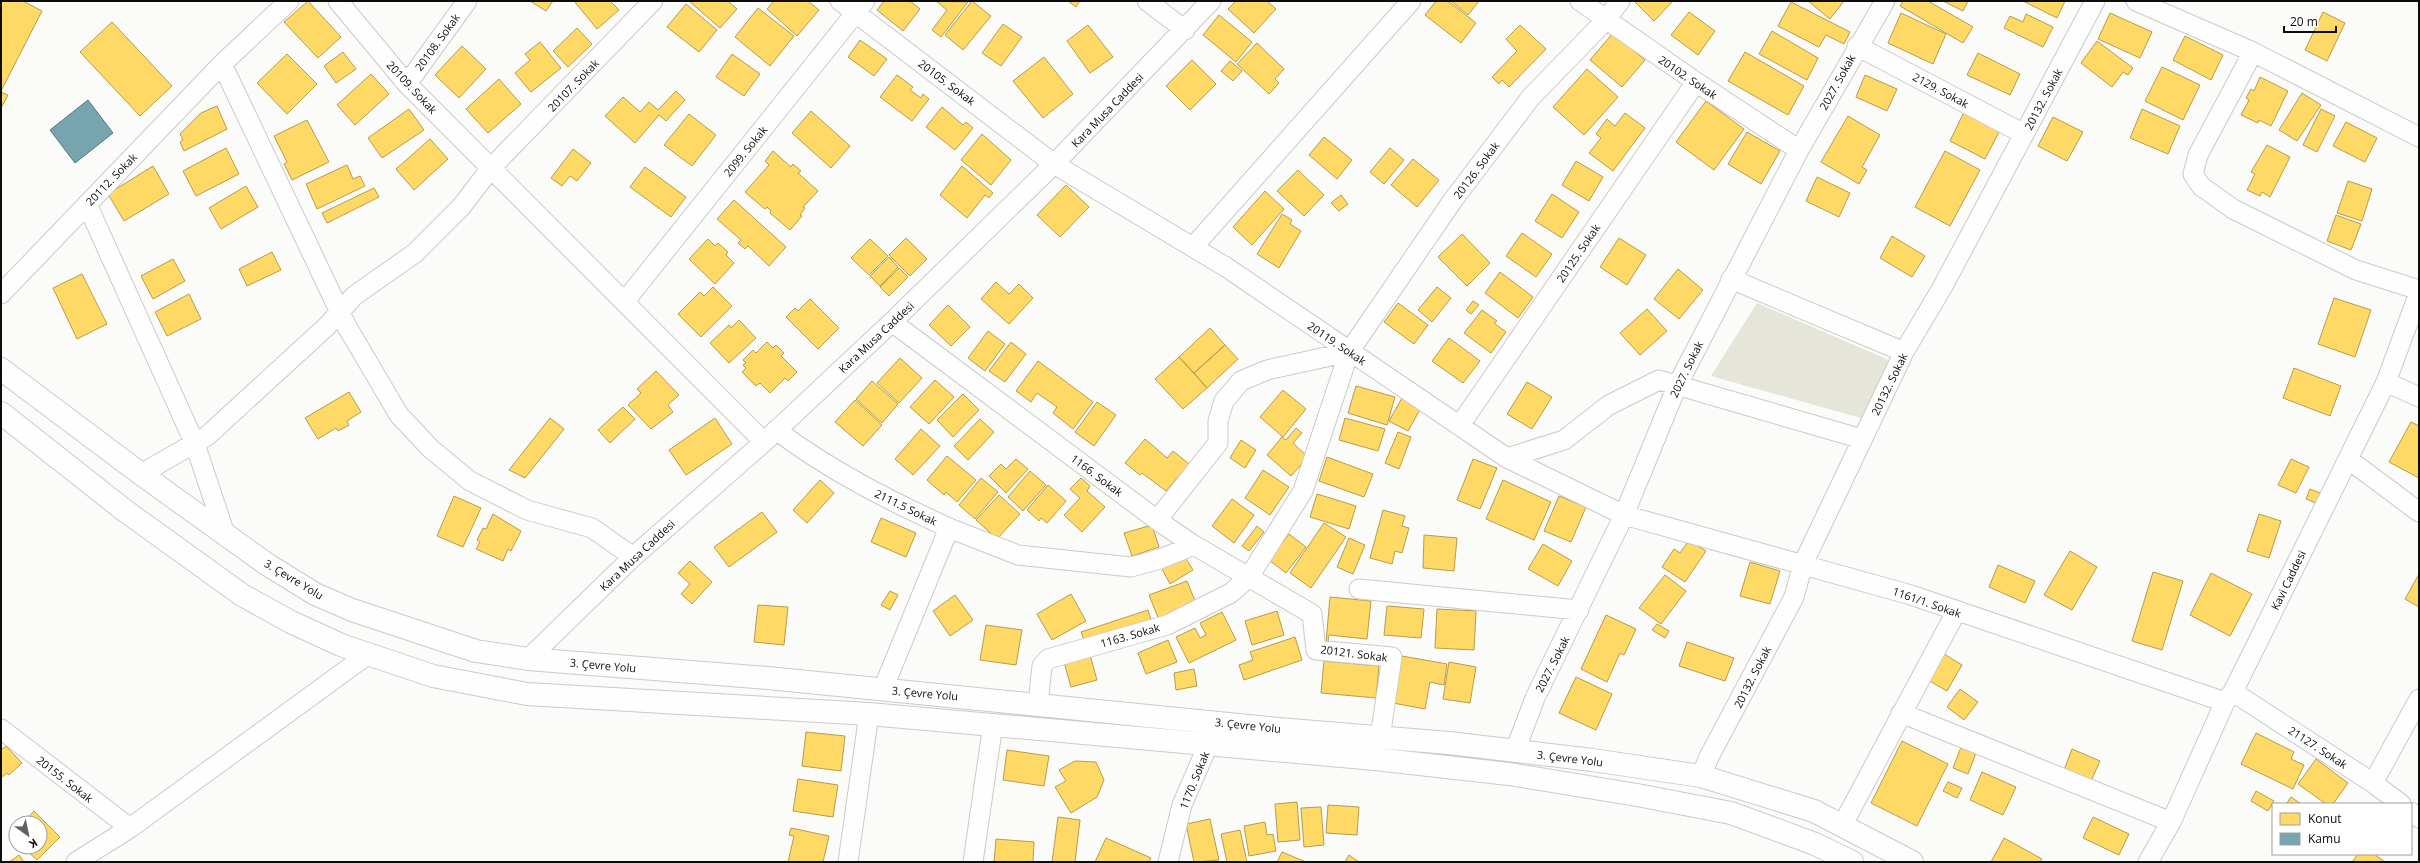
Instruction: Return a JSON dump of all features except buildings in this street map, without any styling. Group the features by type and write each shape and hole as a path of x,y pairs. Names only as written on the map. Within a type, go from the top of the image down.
{"main road":[{"name":"3. Çevre Yolu","path":"1,369 141,474 268,565 316,594 352,610 476,651 528,659 883,689 1515,751 1702,776 1814,811 1843,824 1912,862"},
{"name":"3. Çevre Yolu","path":"1,413 124,510 242,595 304,628 367,655 446,679 527,694 869,714 993,724 1208,745 1375,759 1508,774 1637,795 1731,813 1815,844 1852,862"}],"street":[{"name":"20112. Sokak","path":"1,294 222,64 289,1"},
{"name":"20109. Sokak","path":"338,1 407,84 625,301"},
{"name":"20108. Sokak","path":"407,84 467,1"},
{"name":"20107. Sokak","path":"141,474 195,444 327,326 337,304 354,296 415,253 461,207 491,168 653,1"},
{"name":"20105. Sokak","path":"840,1 860,7 1054,164"},
{"path":"1147,1 1185,30"},
{"name":"Kara Musa Caddesi","path":"528,659 633,557 770,436 892,322 1054,164 1185,30 1211,1"},
{"name":"20102. Sokak","path":"1580,1 1605,21 1799,150"},
{"name":"20126. Sokak","path":"1249,577 1303,491 1349,352 1453,200 1531,97 1605,21 1620,1"},
{"name":"2027. Sokak","path":"1515,751 1535,698 1579,610 1624,514 1677,386 1799,150 1857,46 1885,1"},
{"name":"20132. Sokak","path":"1702,776 1709,758 1794,597 1803,564 1904,352 1943,286 2095,1"},
{"path":"2136,1 2253,52 2419,137"},
{"path":"1193,247 1407,6"},
{"name":"2099. Sokak","path":"625,301 860,7"},
{"name":"2129. Sokak","path":"1857,46 2024,134"},
{"path":"2253,52 2198,155 2192,174 2201,186 2233,209 2356,270 2419,291"},
{"path":"222,64 337,304 399,415 431,449 470,481 527,510 592,528 633,557"},
{"name":"20125. Sokak","path":"1460,425 1696,82"},
{"name":"20119. Sokak","path":"1054,164 1226,267 1507,458 1624,514"},
{"path":"87,204 195,444 225,534"},
{"path":"1731,279 1904,352"},
{"name":"Kavi Caddesi","path":"2148,862 2171,822 2229,697 2386,382 2419,291"},
{"name":"2111.5 Sokak","path":"625,301 770,436 809,455 892,501 949,528 883,689"},
{"name":"1166. Sokak","path":"892,322 1157,520 1192,544 1312,614"},
{"path":"1157,520 1218,443 1218,420 1224,401 1241,381 1268,370 1349,352"},
{"path":"1507,458 1564,440 1610,405 1660,380 1862,439"},
{"path":"2386,382 2419,398"},
{"path":"2348,459 2419,512"},
{"name":"1161/1. Sokak","path":"1624,514 1911,595 1956,612 2229,697"},
{"path":"949,528 1018,555 1131,566 1160,559 1185,549 1192,544"},
{"name":"1163. Sokak","path":"1038,704 1042,666 1048,659 1167,624 1231,593 1249,577"},
{"path":"1359,589 1579,610"},
{"path":"1843,824 1956,612"},
{"name":"20121. Sokak","path":"1312,614 1316,650 1392,658 1380,738"},
{"path":"76,862 130,828 367,655"},
{"name":"21127. Sokak","path":"2229,697 2374,783 2400,803"},
{"path":"2374,783 2419,699"},
{"path":"1901,713 2171,822"},
{"path":"848,862 869,714"},
{"path":"973,862 993,724"},
{"name":"20155. Sokak","path":"1,729 130,828"},
{"name":"1170. Sokak","path":"1168,862 1182,805 1208,745"}],"shaded area":[{"path":"1757,303 1891,361 1864,419 1711,376"}]}
